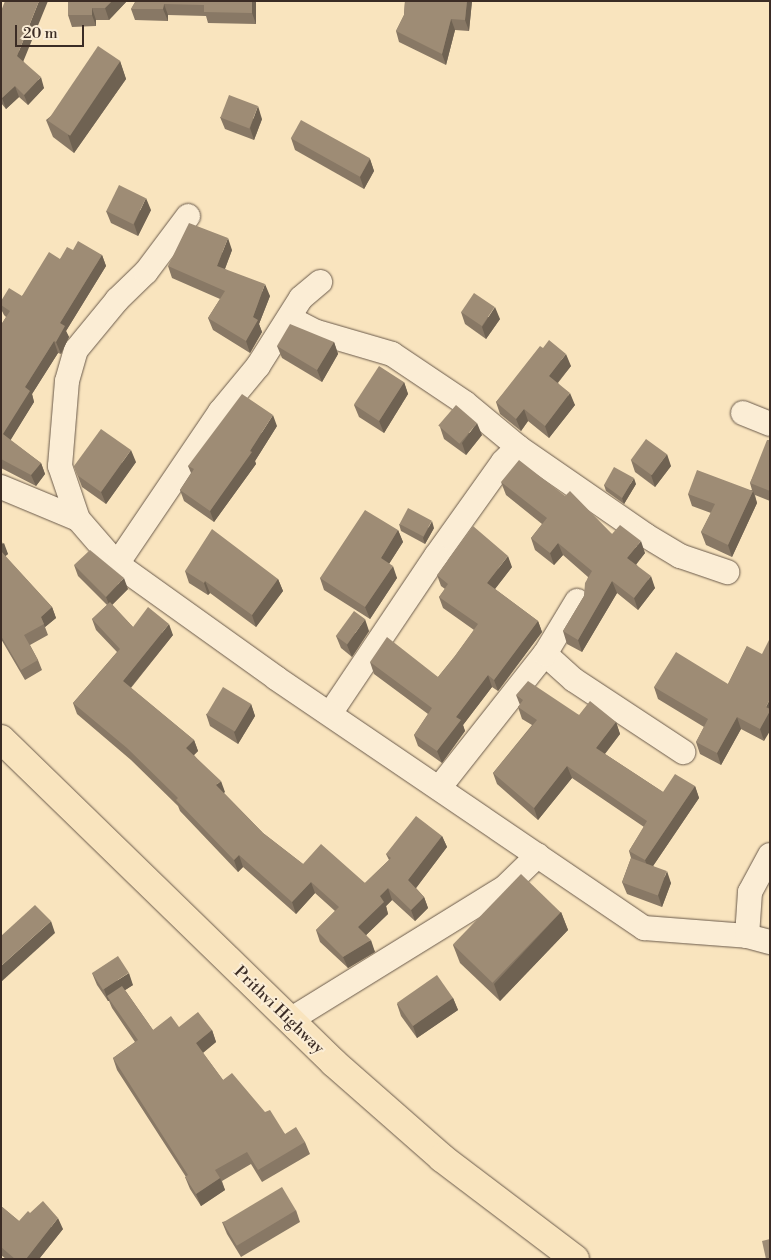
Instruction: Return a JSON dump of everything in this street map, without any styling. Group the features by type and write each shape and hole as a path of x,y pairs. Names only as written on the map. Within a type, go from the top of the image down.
{"highway":[{"name":"Prithvi Highway","path":"1,740 290,1020 442,1158 575,1259"}],"street":[{"path":"188,216 146,272 117,300 76,350 67,381 60,466 78,519 117,564 330,714 644,928 747,936 770,942"},
{"path":"117,564 220,412 258,366 301,298 320,282"},
{"path":"289,318 317,332 392,354 465,403 518,447 645,536 680,556 727,572"},
{"path":"743,413 770,424"},
{"path":"330,714 436,556 503,462 518,447"},
{"path":"1,487 78,519"},
{"path":"439,788 545,654 577,601"},
{"path":"545,654 574,680 683,752"},
{"path":"290,1020 504,888 538,855"},
{"path":"747,936 750,892 770,855"}],"building":[{"path":"5,1 39,1 17,56 41,77 24,95 15,86 2,98 1,11"},
{"path":"68,1 112,1 105,8 92,8 92,15 68,15"},
{"path":"136,1 252,1 252,13 204,12 204,5 164,4 163,9 131,9"},
{"path":"405,1 467,1 465,20 451,19 442,54 396,31 404,15"},
{"path":"98,46 120,61 70,136 48,121"},
{"path":"229,95 258,106 249,129 220,117"},
{"path":"301,120 370,158 360,177 291,138"},
{"path":"119,185 146,198 133,224 106,211"},
{"path":"189,223 228,238 217,266 265,284 253,317 258,320 246,341 208,318 225,291 168,266"},
{"path":"78,241 102,255 60,323 65,326 25,387 30,391 3,434 41,463 31,475 1,459 1,325 10,311 1,305 1,301 9,288 22,296 49,252 60,259 67,247 73,250"},
{"path":"474,293 495,307 482,326 461,312"},
{"path":"290,324 334,342 317,370 277,346"},
{"path":"549,340 566,354 549,376 570,393 545,426 524,409 516,419 496,402 540,346 543,348"},
{"path":"379,366 404,382 379,421 354,405"},
{"path":"242,394 273,415 250,451 252,452 210,511 180,490 194,469 188,466"},
{"path":"456,405 477,423 459,444 438,425"},
{"path":"101,429 131,450 101,492 77,475 74,466"},
{"path":"646,439 667,454 652,475 631,460"},
{"path":"767,440 770,440 770,491 750,483"},
{"path":"519,460 565,496 570,491 612,534 620,525 641,541 627,558 651,576 634,598 612,581 578,640 563,631 584,596 585,583 592,571 558,543 550,553 531,538 547,518 501,482"},
{"path":"614,467 634,478 622,498 604,485"},
{"path":"697,470 753,491 728,545 701,532 715,504 688,494"},
{"path":"408,508 432,521 423,537 400,524"},
{"path":"365,510 398,530 381,558 393,566 365,607 320,578"},
{"path":"473,526 508,556 487,583 538,621 494,680 488,675 456,717 461,720 437,751 414,735 432,708 370,662 387,637 438,677 455,656 478,624 439,597 448,584 437,575"},
{"path":"212,529 278,579 252,615 205,581 204,583 185,571"},
{"path":"90,550 124,578 106,597 74,565"},
{"path":"1,551 52,607 41,617 44,624 24,635 38,660 21,670 1,636"},
{"path":"110,602 133,627 148,607 169,624 123,681 194,740 186,748 221,781 216,785 263,833 303,864 321,844 365,883 391,858 386,854 416,816 442,836 408,880 424,897 411,910 388,888 380,896 384,902 358,927 371,940 343,957 316,930 339,907 311,882 292,902 239,855 234,860 176,800 178,798 127,748 73,703 120,649 92,619"},
{"path":"354,611 365,619 347,644 336,636"},
{"path":"770,638 770,699 766,707 770,711 760,729 737,717 717,753 696,742 708,719 654,687 676,652 728,684 747,646 762,654"},
{"path":"528,681 579,715 590,701 616,722 596,748 663,792 675,774 695,786 645,860 629,851 647,821 567,766 534,808 493,773 537,720 518,707 523,700 516,695"},
{"path":"223,687 251,704 235,731 207,714"},
{"path":"631,858 667,871 658,895 622,882"},
{"path":"521,874 561,912 492,983 453,944"},
{"path":"35,905 51,921 1,966 1,936"},
{"path":"118,956 129,973 103,990 92,973"},
{"path":"437,975 453,998 413,1026 397,1003"},
{"path":"122,986 153,1030 171,1016 179,1027 198,1012 212,1030 196,1043 223,1080 232,1073 265,1112 270,1110 285,1134 296,1127 305,1142 258,1170 247,1152 215,1170 220,1178 196,1194 185,1177 188,1175 113,1058 138,1040 107,996"},
{"path":"282,1187 296,1210 237,1246 223,1223"},
{"path":"43,1201 58,1218 26,1259 15,1259 1,1247 1,1206 19,1221 28,1211 30,1213"},
{"path":"770,1239 770,1259 766,1259 762,1241"}]}
